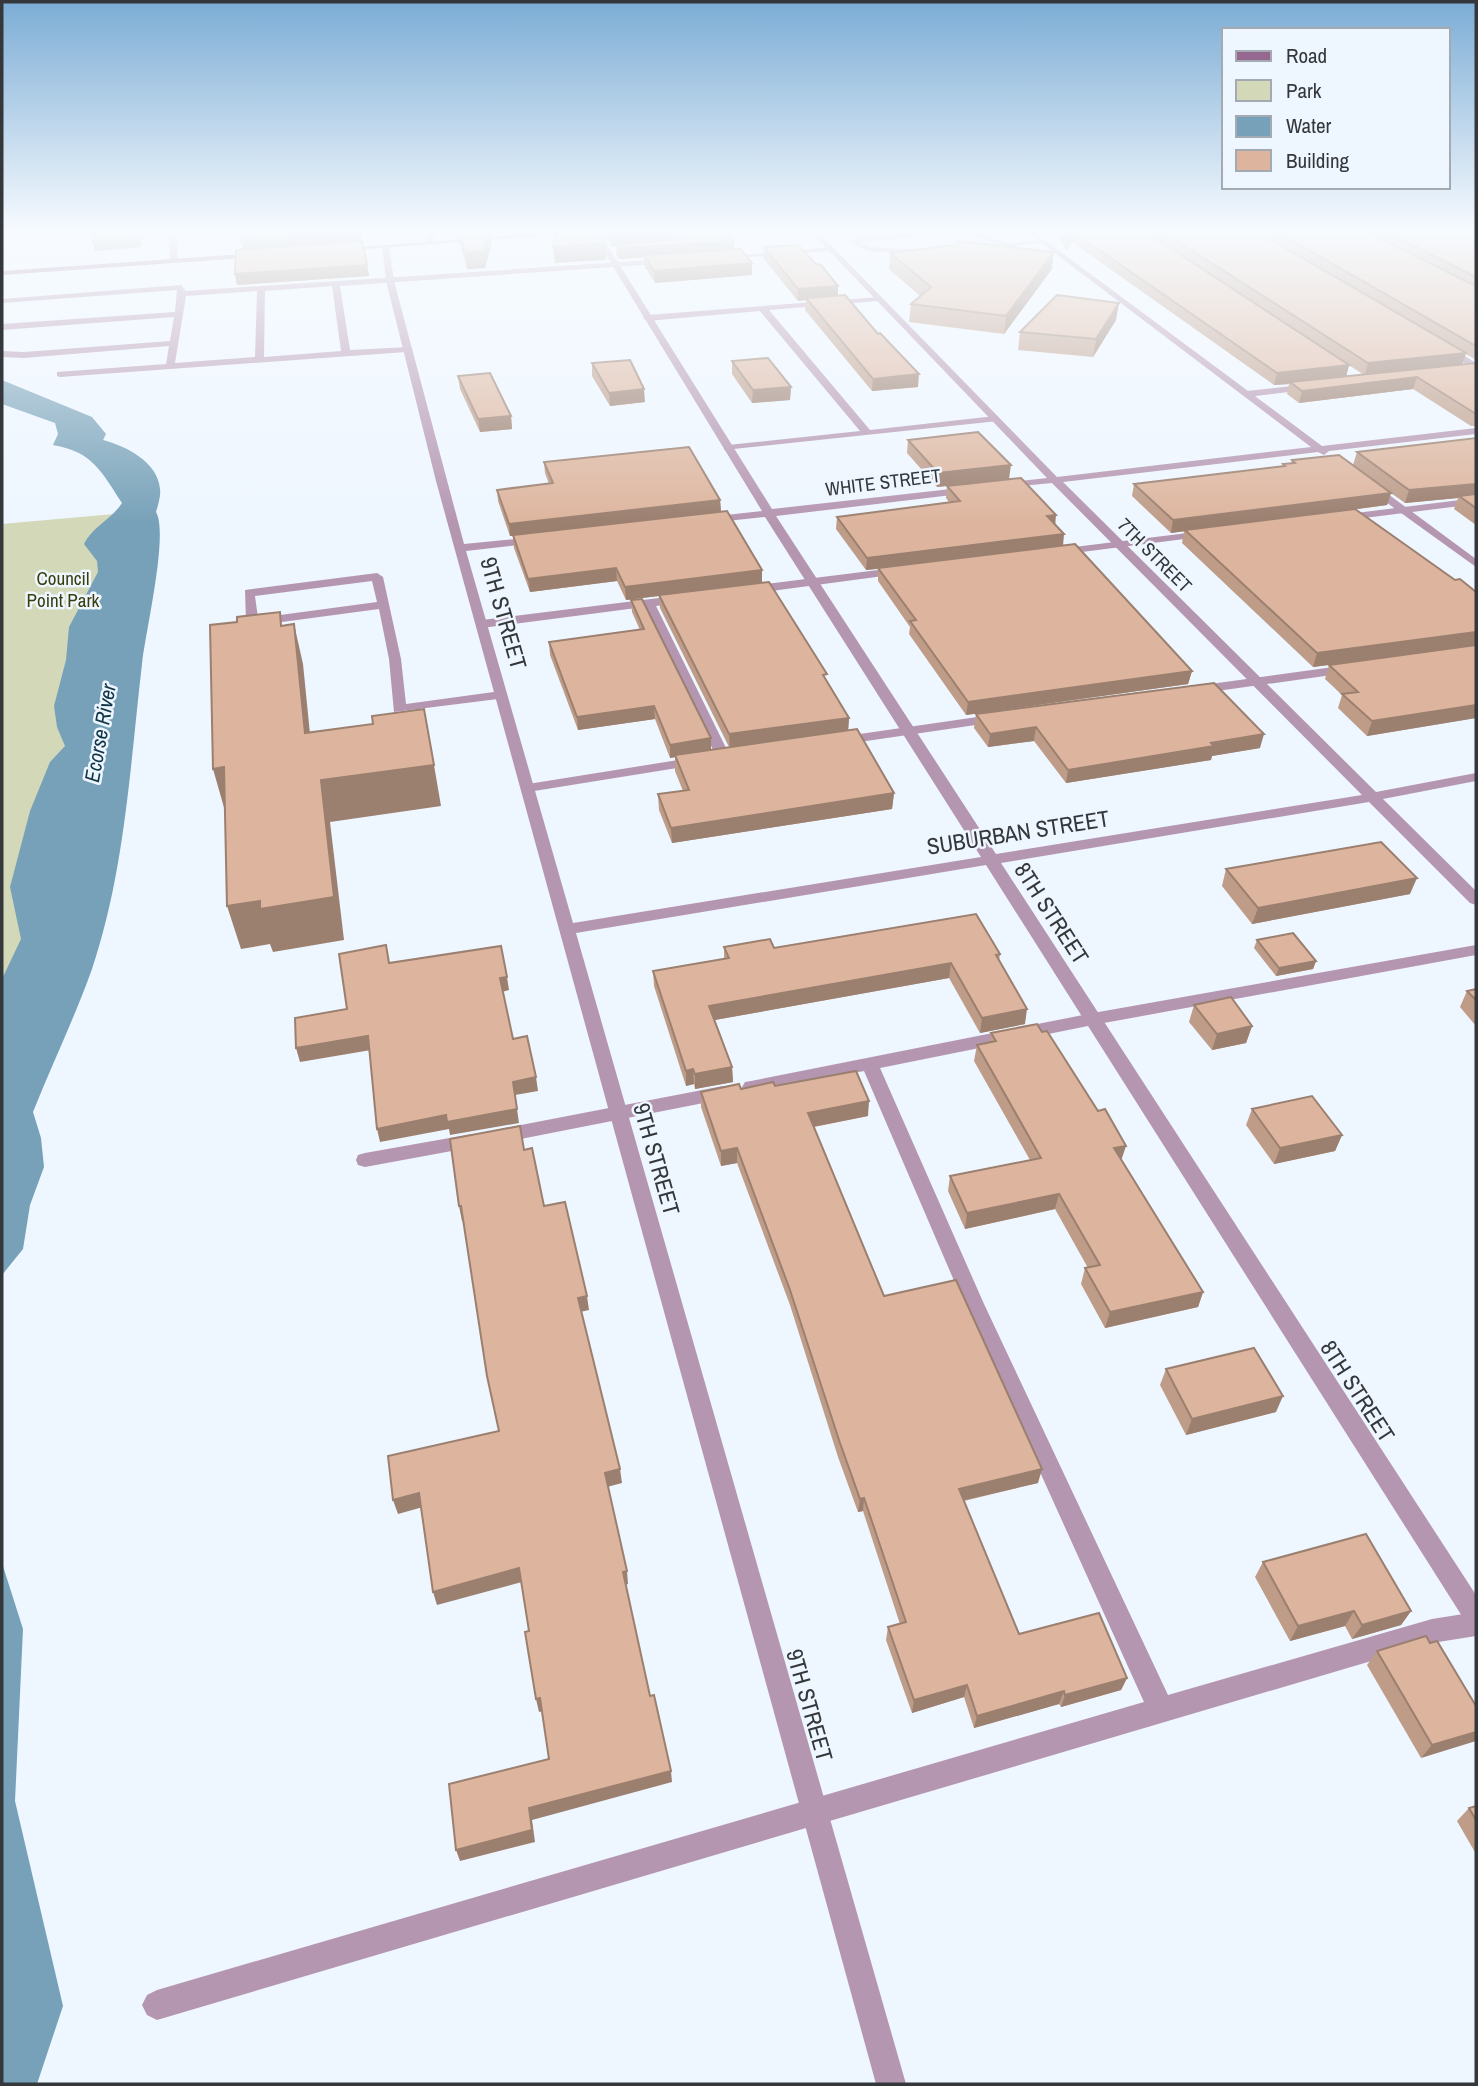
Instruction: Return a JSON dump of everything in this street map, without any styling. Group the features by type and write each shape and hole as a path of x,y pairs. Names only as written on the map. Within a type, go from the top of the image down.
{"street":[{"path":"170,367 176,329"},
{"path":"258,360 259,329"},
{"path":"342,329 346,354"},
{"name":"9TH STREET","path":"401,329 501,695 891,2084"},
{"name":"8TH STREET","path":"654,329 1476,1616"},
{"path":"780,329 867,433"},
{"name":"7TH STREET","path":"907,329 1476,900"},
{"path":"1160,329 1333,459"},
{"path":"1430,339 1476,368"},
{"path":"2,354 24,355 174,343"},
{"path":"61,374 406,349"},
{"path":"1464,371 1476,368"},
{"path":"1247,394 1321,385"},
{"path":"728,448 995,419"},
{"name":"WHITE STREET","path":"702,521 1476,431"},
{"path":"1363,481 1476,564"},
{"path":"1331,519 1476,501"},
{"path":"1044,554 1211,533"},
{"path":"460,548 554,538"},
{"path":"731,593 909,571"},
{"path":"383,605 252,622 249,593 377,577 400,681 399,709 501,695"},
{"path":"482,624 690,598"},
{"path":"528,788 730,755 648,603"},
{"path":"1176,693 1367,666"},
{"path":"829,742 1010,716"},
{"name":"SUBURBAN STREET","path":"568,929 1476,778"},
{"path":"365,1160 619,1114 1093,1019 1476,950"},
{"path":"869,1063 980,1317 1162,1711"},
{"path":"157,2005 814,1810 1432,1631 1476,1624"}],"green space":[{"name":"Council Point Park","path":"137,512 2,1138 2,524"}],"water":[{"name":"Ecorse River","path":"2,380 92,417 106,434 103,440 131,451 147,463 158,479 160,492 156,512 160,541 142,664 125,818 112,894 92,969 33,1112 41,1138 44,1167 30,1205 23,1249 2,1275 2,979 21,939 10,887 30,811 50,762 65,746 57,727 54,706 66,660 69,627 98,572 97,561 84,544 92,532 122,503 101,472 87,458 67,448 53,445 58,434 55,423 2,404"},
{"path":"2,1563 23,1629 15,1801 63,2006 37,2084 2,2084"}],"building":[{"path":"832,329 874,329 919,374 873,379"},
{"path":"1023,329 1102,329 1096,339 1020,332"},
{"path":"1214,329 1295,329 1349,365 1277,373"},
{"path":"1315,329 1425,329 1466,353 1368,363"},
{"path":"1447,329 1476,329 1476,346"},
{"path":"768,358 791,387 753,390 732,361"},
{"path":"630,360 644,389 609,393 592,363"},
{"path":"1476,363 1476,414 1417,377 1302,391 1290,382"},
{"path":"490,373 511,416 478,419 458,376"},
{"path":"978,432 1011,465 938,473 908,440"},
{"path":"1476,438 1476,484 1409,490 1357,452"},
{"path":"689,447 720,500 509,524 497,490 553,483 544,462"},
{"path":"1339,455 1391,493 1173,520 1134,484 1285,466 1283,464 1295,463 1292,460"},
{"path":"1021,478 1056,515 1047,516 1064,534 867,558 837,517 960,501 947,486"},
{"path":"1476,494 1476,508 1459,496"},
{"path":"1355,509 1476,592 1476,632 1317,653 1185,530"},
{"path":"727,511 762,570 625,587 616,568 528,579 513,535"},
{"path":"1075,544 1192,671 968,702 910,621 916,620 878,568"},
{"path":"769,582 827,674 823,675 849,718 729,734 659,595"},
{"path":"642,599 711,738 670,745 654,706 577,717 549,642 644,629 631,600"},
{"path":"280,612 281,626 294,624 305,733 373,724 372,716 424,709 434,765 321,780 334,897 260,909 260,901 227,906 224,767 213,769 210,625 237,622 237,617"},
{"path":"1476,645 1476,705 1372,721 1342,694 1358,692 1329,665"},
{"path":"1214,683 1264,734 1211,743 1214,746 1068,770 1036,727 990,734 976,714"},
{"path":"857,729 894,793 671,828 658,794 689,790 675,755"},
{"path":"1381,842 1417,878 1258,908 1226,869"},
{"path":"976,914 1000,954 996,955 1027,1009 982,1018 951,963 709,1006 732,1067 695,1074 693,1069 686,1071 653,971 729,958 724,947 770,939 774,948"},
{"path":"1293,933 1316,961 1279,968 1257,940"},
{"path":"386,945 389,963 501,946 507,977 500,978 513,1039 527,1036 536,1077 513,1082 517,1109 447,1122 446,1115 377,1129 368,1036 296,1048 295,1018 347,1009 339,954"},
{"path":"1476,989 1476,1000 1467,991"},
{"path":"1231,997 1252,1026 1217,1034 1194,1005"},
{"path":"1037,1024 1042,1032 1047,1031 1098,1111 1105,1109 1126,1146 1114,1148 1203,1292 1110,1312 1085,1268 1100,1265 1059,1194 967,1213 950,1176 1041,1158 977,1045 996,1041 991,1033"},
{"path":"856,1071 869,1101 808,1113 884,1296 956,1280 1042,1469 959,1489 1019,1634 1099,1613 1127,1678 1065,1695 1064,1691 977,1716 967,1685 914,1700 888,1627 906,1622 864,1498 860,1499 790,1290 737,1148 721,1151 701,1092 739,1084 741,1089 773,1082 775,1086"},
{"path":"1312,1096 1342,1135 1280,1148 1252,1109"},
{"path":"520,1126 524,1150 532,1148 544,1206 565,1202 587,1296 578,1298 620,1469 605,1473 627,1571 623,1572 650,1696 654,1695 671,1771 529,1808 532,1830 456,1850 449,1784 549,1759 540,1698 536,1699 525,1632 529,1631 519,1568 433,1592 419,1493 393,1500 388,1456 499,1431 487,1376 450,1139"},
{"path":"1254,1348 1283,1396 1192,1419 1166,1369"},
{"path":"1366,1534 1411,1611 1362,1625 1354,1611 1298,1626 1263,1562"},
{"path":"1426,1636 1430,1643 1437,1641 1476,1706 1476,1732 1432,1745 1377,1651"},
{"path":"1476,1806 1476,1820 1469,1808"}]}
